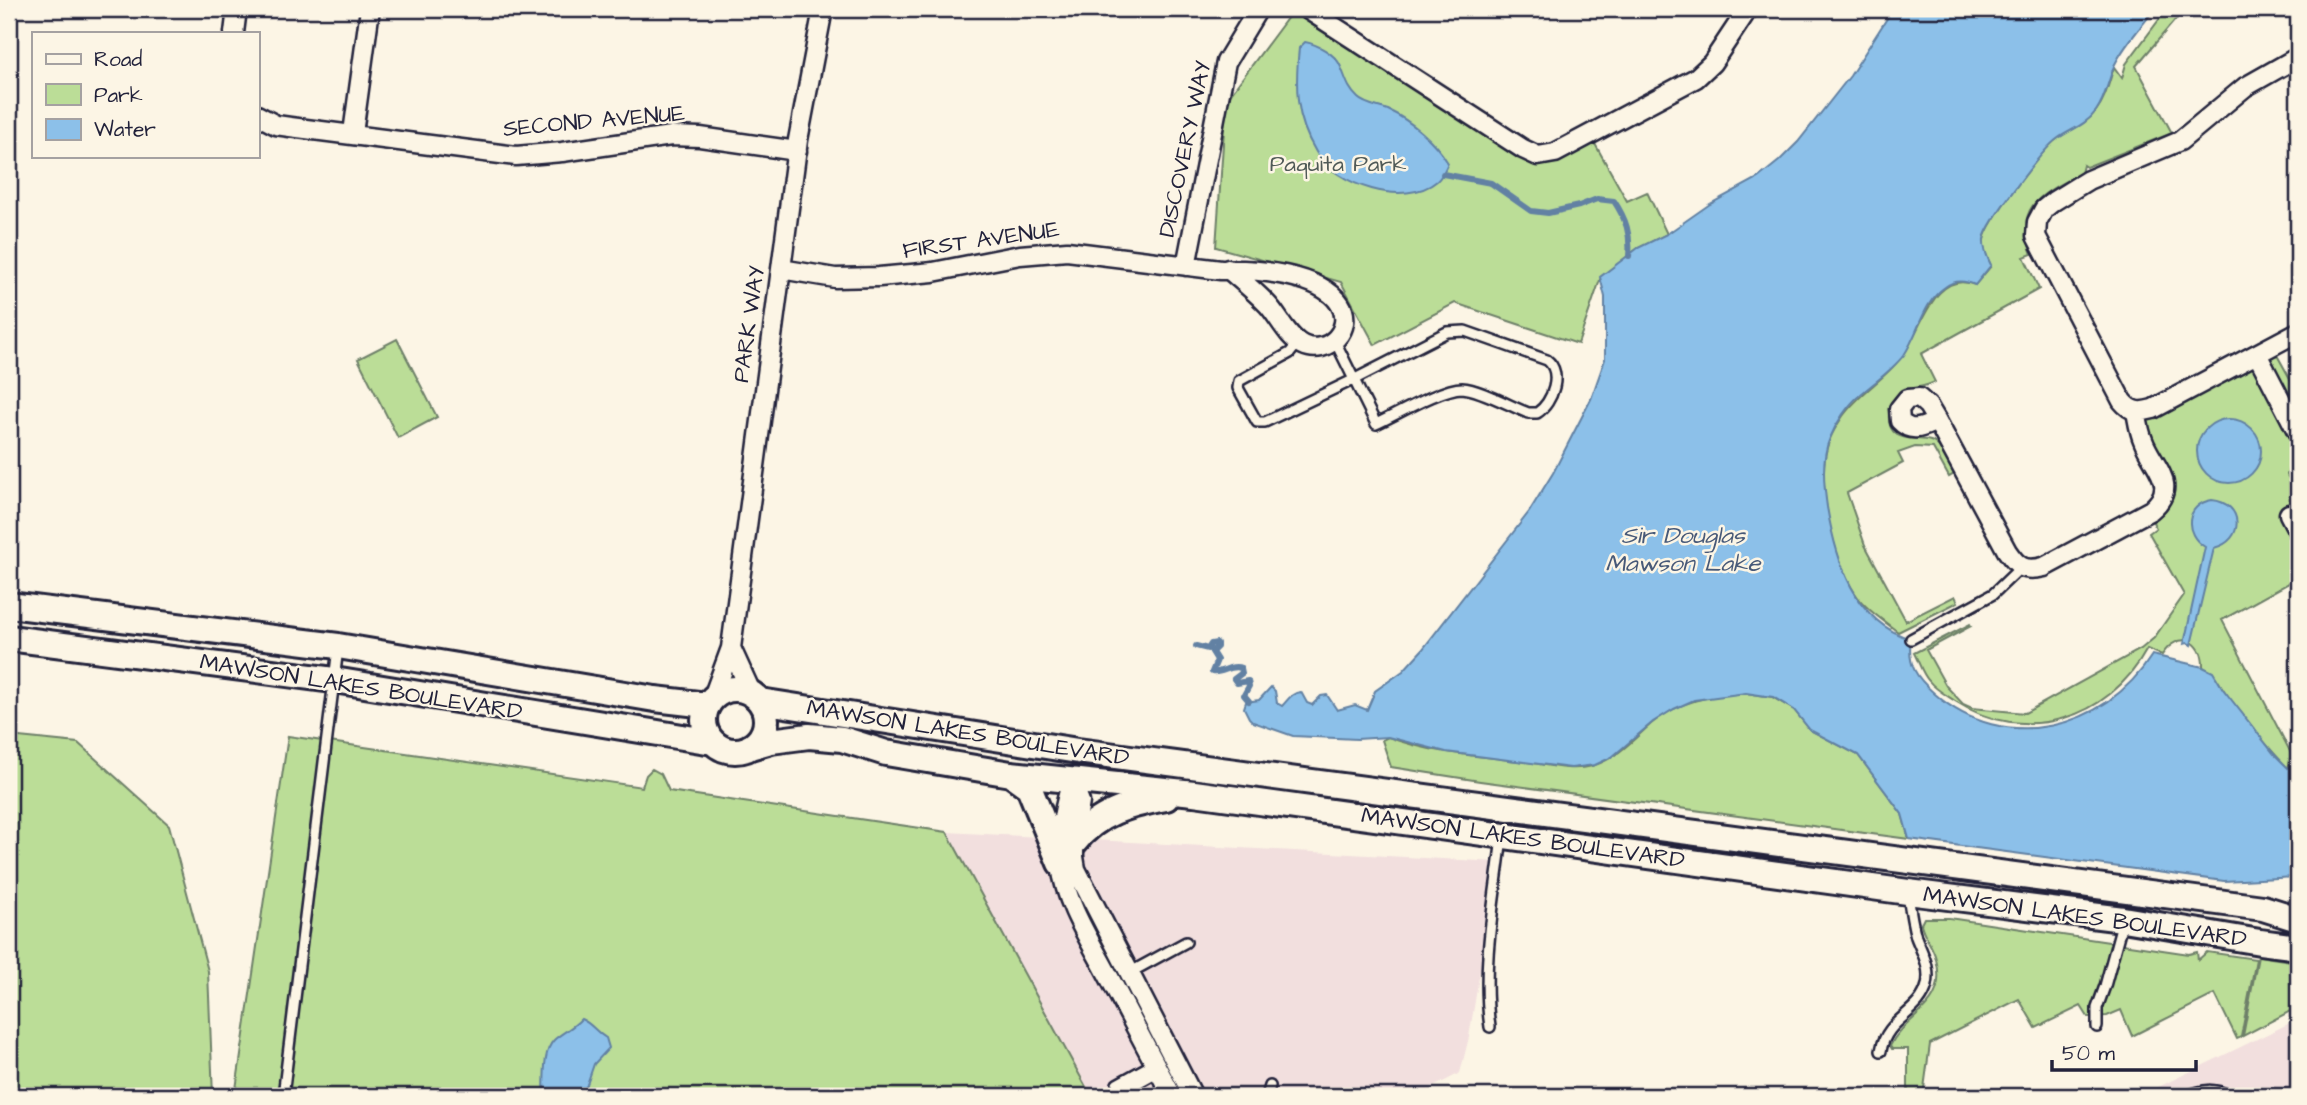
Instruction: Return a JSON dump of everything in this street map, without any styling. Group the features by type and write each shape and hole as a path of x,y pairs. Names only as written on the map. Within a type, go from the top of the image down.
{"street":[{"path":"234,32 237,9"},
{"path":"353,134 370,9"},
{"name":"PARK WAY","path":"710,701 731,648 804,98 823,9"},
{"name":"DISCOVERY WAY","path":"1186,265 1226,62 1258,9"},
{"path":"1307,9 1502,136 1538,156 1555,152 1696,78 1712,63 1748,9"},
{"path":"2298,57 2245,88 2180,141 2088,180 2054,201 2044,209 2037,222 2036,236 2122,401 2128,408 2136,411 2153,409 2298,332"},
{"name":"SECOND AVENUE","path":"259,116 276,125 516,156 671,136 700,137 797,150"},
{"name":"FIRST AVENUE","path":"781,270 835,278 878,277 933,272 1020,255 1067,251 1252,270 1297,278 1326,289 1340,304 1344,316 1343,327 1335,341"},
{"path":"1228,269 1269,305 1298,343 1318,348 1335,341"},
{"path":"2257,354 2298,433"},
{"path":"1937,422 2007,551 2020,568 2032,570 2044,567 2159,504 2164,494 2163,477 2143,440 2136,411"},
{"path":"2289,514 2298,531"},
{"name":"MAWSON LAKES BOULEVARD","path":"9,605 338,646 655,699 710,701"},
{"name":"MAWSON LAKES BOULEVARD","path":"9,639 334,680 713,742"},
{"path":"731,648 765,711 766,722 763,732 750,747 731,750 713,742 704,724 710,701 722,691 732,689 743,690 756,698"},
{"name":"MAWSON LAKES BOULEVARD","path":"756,698 1078,751 2263,908 2298,919"},
{"name":"MAWSON LAKES BOULEVARD","path":"750,747 809,736 842,740 886,753 1011,774 1194,793 1908,892 2123,919 2298,947"},
{"path":"1078,751 1060,840 1067,853 1068,895 1172,1096"},
{"path":"1011,774 1029,787 1067,853 1193,1096"},
{"path":"1067,853 1090,825 1101,817 1126,806 1194,793"},
{"path":"2263,908 2298,907"}],"lane":[{"path":"1298,343 1290,352 1238,381 1238,388 1256,422 1265,422 1356,379 1447,332 1459,330 1547,360 1554,366 1557,375 1546,405 1537,413 1528,413 1470,390 1458,388 1376,424 1356,379 1335,341"},
{"path":"1911,639 1993,594 2020,568"},
{"path":"282,1096 338,646"},
{"path":"1490,1027 1485,996 1502,835"},
{"path":"1881,1051 1883,1037 1915,1006 1927,986 1927,960 1914,927 1908,892"},
{"path":"2097,1027 2100,996 2123,919"},
{"path":"1129,973 1186,942"},
{"path":"1119,1088 1157,1067"},
{"path":"1267,1096 1270,1086"},
{"path":"2187,1096 2207,1089 2230,1096"}],"shaded area":[{"path":"947,832 1498,862 1469,1037 1460,1073 1416,1096 1091,1096"},
{"path":"2298,1019 2298,1096 2140,1096"}],"green space":[{"name":"Paquita Park","path":"1294,9 1307,9 1532,154 1590,135 1627,201 1647,192 1667,234 1638,248 1601,277 1578,344 1455,303 1375,345 1341,282 1216,247 1226,100"},
{"path":"2167,9 2189,9 2181,13 2136,66 2172,133 2086,167 2083,165 2081,173 2044,194 2029,212 2026,223 2027,237 2032,254 2024,257 2039,289 1921,354 1935,382 1903,392 1892,402 1889,424 1893,431 1905,438 1937,444 1954,474 1949,477 1933,448 1915,447 1898,453 1903,463 1847,493 1865,545 1906,621 1955,596 1958,602 1898,632 1863,604 1847,578 1833,540 1824,474 1831,436 1850,407 1903,355 1939,293 1949,285 1961,282 1975,285 1991,266 1984,240 2004,203 2050,146 2096,111 2105,95 2114,67 2122,78 2126,64"},
{"path":"397,339 437,417 398,438 358,359"},
{"path":"2272,346 2298,393 2298,451 2294,453 2287,475 2298,496 2298,509 2289,514 2298,531 2298,578 2222,620 2292,755 2288,768 2256,733 2215,676 2203,667 2199,650 2189,641 2175,642 2162,655 2147,649 2131,673 2111,693 2088,709 2063,718 2036,723 2009,722 1982,715 1955,701 1931,684 1914,653 1970,624 1971,626 1926,650 1946,686 1963,704 1972,708 2025,713 2141,649 2154,638 2184,595 2149,533 2156,528 2148,512 2163,497 2136,411"},
{"path":"1746,693 1772,697 1794,710 1810,730 1858,755 1902,814 1909,839 1391,767 1382,740 1388,737 1453,753 1558,767 1586,767 1603,762 1618,753 1661,716 1672,710 1720,695"},
{"path":"9,736 78,743 169,825 208,971 213,1096 9,1096"},
{"path":"288,736 642,787 646,775 652,769 661,774 669,791 947,832 1091,1096 235,1096"},
{"path":"1924,918 1949,918 2189,954 2197,952 2198,960 2207,952 2256,959 2241,1037 2237,1039 2215,994 2132,1036 2121,1010 2107,1016 2088,1017 2081,1006 2036,1028 2019,999 1930,1044 1923,1096 1908,1096 1908,1049 1892,1049 1890,1046 1905,1026 1924,1009 1936,989 1936,959 1921,924"},
{"path":"2258,956 2298,962 2298,1007 2243,1036"}],"water":[{"name":"Sir Douglas Mawson Lake","path":"1893,9 2155,9 2118,58 2096,111 2050,146 1994,218 1984,239 1991,265 1975,285 1956,282 1937,294 1904,355 1856,399 1836,426 1825,454 1825,490 1836,548 1851,586 1875,619 1891,631 1911,639 1910,656 1914,670 1928,688 1962,713 1991,724 2022,728 2052,726 2081,716 2108,701 2132,681 2152,655 2203,667 2213,672 2223,689 2274,754 2288,768 2298,763 2298,877 2224,881 1909,839 1902,814 1858,755 1810,730 1794,710 1773,697 1746,693 1694,700 1653,722 1612,757 1595,765 1571,768 1446,752 1388,737 1357,739 1293,736 1253,722 1244,708 1246,702 1259,700 1271,687 1275,691 1277,703 1282,706 1292,695 1301,692 1307,703 1312,705 1321,696 1327,695 1337,710 1355,705 1367,710 1375,691 1403,671 1422,650 1529,512 1553,473 1591,399 1605,359 1605,297 1600,277 1638,248 1667,234 1710,204 1758,178 1779,161 1798,142 1850,76"},
{"path":"1305,42 1320,47 1334,57 1351,90 1361,100 1397,115 1429,139 1448,163 1439,179 1423,189 1407,193 1390,192 1354,183 1325,164 1309,139 1298,102 1299,48"},
{"path":"2229,419 2241,421 2252,428 2259,439 2259,463 2252,474 2241,481 2229,483 2217,481 2206,474 2199,463 2197,451 2199,439 2206,428 2217,421"},
{"path":"2212,500 2230,508 2237,523 2231,538 2214,548 2191,645 2184,644 2205,547 2193,535 2190,520 2196,507"},
{"path":"581,1019 606,1038 609,1048 594,1064 583,1096 544,1096 545,1066 550,1045"}],"waterway":[{"path":"1443,174 1491,183 1531,211 1548,213 1597,199 1614,201 1627,227 1629,256"},
{"path":"1196,646 1208,649 1211,644 1217,643 1212,652 1217,660 1212,672 1241,668 1242,673 1234,679 1237,683 1248,681 1249,686 1244,695 1249,701"}]}
